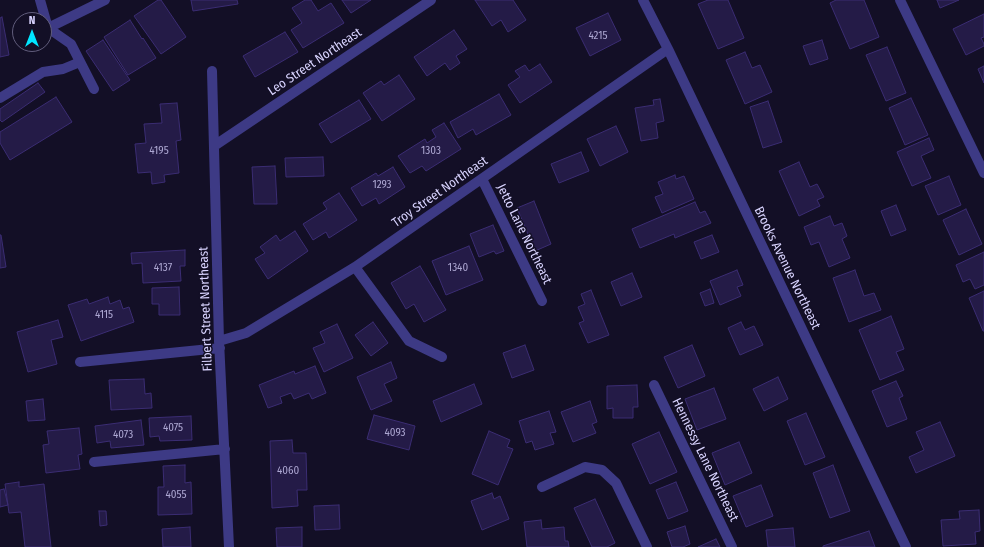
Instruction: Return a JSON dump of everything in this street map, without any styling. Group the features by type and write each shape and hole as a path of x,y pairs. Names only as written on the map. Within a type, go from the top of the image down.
{"street":[{"path":"40,0 43,12"},
{"path":"52,26 105,0"},
{"name":"Leo Street Northeast","path":"214,146 431,0"},
{"name":"Brooks Avenue Northeast","path":"643,0 668,49 906,547"},
{"path":"900,0 984,173"},
{"path":"52,31 72,44 94,89"},
{"name":"Troy Street Northeast","path":"80,362 220,344 246,333 355,267 668,49"},
{"path":"0,98 43,72 63,69 80,62"},
{"name":"Filbert Street Northeast","path":"212,71 220,344 229,547"},
{"name":"Jetto Lane Northeast","path":"482,178 542,301"},
{"path":"355,267 409,341 442,357"},
{"name":"Hennessy Lane Northeast","path":"654,385 732,547"},
{"path":"94,462 225,449"},
{"path":"542,487 585,467 602,470 616,483 647,547"}],"building":[{"path":"158,0 161,0 186,37 161,54 134,16"},
{"path":"191,0 237,0 238,4 193,11"},
{"path":"305,0 311,0 318,11 331,3 344,23 303,48 291,30 302,23 292,8"},
{"path":"342,0 371,0 351,13"},
{"path":"475,0 513,0 526,20 508,32 501,20 492,26"},
{"path":"708,0 728,0 744,38 718,49 698,4"},
{"path":"836,0 864,0 879,37 850,49 830,3"},
{"path":"937,0 959,0 940,8"},
{"path":"608,13 621,40 590,56 576,28"},
{"path":"984,14 984,37 981,38 984,46 966,55 953,29"},
{"path":"2,17 9,55 0,57 0,18"},
{"path":"130,20 156,58 128,75 104,37"},
{"path":"454,30 467,49 456,56 460,63 450,70 445,63 427,76 414,57"},
{"path":"285,32 298,52 255,77 243,56"},
{"path":"103,40 130,80 113,91 86,51"},
{"path":"822,40 828,59 810,65 803,46"},
{"path":"887,47 906,93 886,101 866,55"},
{"path":"745,52 752,68 760,65 772,92 745,104 726,60"},
{"path":"540,64 552,82 520,103 508,85 520,77 515,71 525,65 529,71"},
{"path":"984,66 984,83 978,69"},
{"path":"399,75 415,99 382,121 363,93 381,81 384,85"},
{"path":"38,83 45,92 2,122 0,120 0,109"},
{"path":"499,94 511,115 476,135 473,129 458,138 450,122"},
{"path":"56,97 72,122 10,160 0,143 0,132"},
{"path":"911,98 928,135 905,145 889,108"},
{"path":"660,99 664,121 656,123 658,138 641,141 635,108 654,105 653,100"},
{"path":"359,100 371,119 331,143 319,124"},
{"path":"768,101 782,142 763,148 750,107"},
{"path":"177,103 181,140 176,141 179,173 164,175 165,182 152,184 151,172 138,173 135,144 146,143 144,124 162,123 160,104"},
{"path":"444,123 461,149 426,171 422,166 410,173 398,156 425,139 427,143 436,137 432,130"},
{"path":"616,126 628,152 600,166 587,139"},
{"path":"929,138 934,150 921,156 931,178 912,186 897,152"},
{"path":"581,152 589,171 559,183 551,164"},
{"path":"323,157 324,176 286,177 285,158"},
{"path":"799,162 810,187 817,184 824,197 817,200 820,206 799,216 779,171"},
{"path":"275,166 277,204 254,204 252,167"},
{"path":"393,167 405,187 379,204 376,198 362,206 351,188 376,173 378,176"},
{"path":"675,175 676,179 684,176 694,199 662,213 655,197 663,194 658,182"},
{"path":"949,176 961,205 938,215 925,186"},
{"path":"339,193 357,220 329,238 326,232 313,240 303,224 327,209 323,203"},
{"path":"534,201 551,244 535,251 517,208"},
{"path":"695,202 700,213 705,211 711,223 675,238 674,234 640,248 632,229"},
{"path":"896,205 906,230 891,236 881,211"},
{"path":"966,209 982,244 959,255 943,220"},
{"path":"830,216 834,226 842,223 847,236 842,239 850,258 829,267 819,242 811,245 804,227"},
{"path":"493,225 504,251 496,254 494,251 479,257 470,234"},
{"path":"295,231 308,251 268,279 255,259 265,253 260,247 276,235 280,241"},
{"path":"0,235 6,267 0,268"},
{"path":"712,235 719,252 701,259 694,242"},
{"path":"469,246 483,280 446,295 432,261"},
{"path":"185,250 185,266 180,266 181,281 143,283 142,263 132,264 131,253"},
{"path":"984,252 984,285 975,289 970,279 963,282 956,265"},
{"path":"420,266 446,310 424,322 414,304 406,309 391,283"},
{"path":"737,270 743,285 737,287 741,296 720,305 710,281"},
{"path":"855,270 864,296 874,293 881,310 849,322 833,278"},
{"path":"632,273 642,297 621,306 611,282"},
{"path":"179,287 180,315 159,315 159,304 152,304 152,288"},
{"path":"710,289 714,303 705,306 700,293"},
{"path":"591,290 609,335 588,343 579,323 584,321 578,307 585,304 581,294"},
{"path":"984,291 984,331 983,331 969,298"},
{"path":"108,297 110,304 120,300 123,309 129,307 134,322 81,341 68,305 87,299 89,304"},
{"path":"891,316 904,349 896,352 904,370 880,380 859,330"},
{"path":"58,320 63,337 51,340 57,364 28,372 17,332"},
{"path":"373,322 388,343 371,356 355,335"},
{"path":"741,322 745,330 754,326 763,345 740,355 728,328"},
{"path":"337,324 353,358 324,372 313,348 325,343 320,332"},
{"path":"525,345 534,370 512,378 503,353"},
{"path":"692,345 705,376 678,388 664,357"},
{"path":"391,362 397,378 384,384 392,401 371,410 357,377"},
{"path":"315,366 326,393 312,399 309,393 294,399 291,393 280,397 282,403 268,408 259,385 294,371 295,374"},
{"path":"778,377 788,399 764,411 753,389"},
{"path":"144,379 145,394 151,393 152,408 111,410 109,380"},
{"path":"896,381 903,396 899,398 907,419 887,427 872,391"},
{"path":"474,384 482,404 441,422 433,401"},
{"path":"637,385 638,407 633,407 633,418 613,418 613,408 607,409 607,386"},
{"path":"714,388 726,419 697,430 685,399"},
{"path":"43,399 45,420 28,421 26,401"},
{"path":"590,401 597,422 592,424 596,433 573,442 561,412"},
{"path":"549,411 556,432 550,433 554,444 535,450 532,441 526,443 519,421"},
{"path":"806,413 825,457 805,465 787,421"},
{"path":"374,415 415,426 409,450 367,439"},
{"path":"191,416 192,440 160,441 159,436 150,437 149,418"},
{"path":"141,420 144,445 111,448 110,441 97,443 95,426"},
{"path":"940,422 955,456 916,473 909,457 924,450 916,432"},
{"path":"79,428 82,454 78,455 80,469 46,473 43,445 49,444 47,431"},
{"path":"489,431 510,440 507,447 513,449 498,485 472,474"},
{"path":"659,432 677,472 650,484 632,444"},
{"path":"292,440 293,453 306,453 307,490 297,490 298,506 272,508 270,441"},
{"path":"739,442 752,473 725,485 712,453"},
{"path":"185,465 185,483 191,482 192,514 158,515 158,487 164,487 163,466"},
{"path":"833,465 850,511 830,518 813,473"},
{"path":"19,482 19,487 44,484 51,547 25,547 21,512 9,513 5,484"},
{"path":"676,482 688,511 668,519 656,490"},
{"path":"761,485 773,516 746,527 733,496"},
{"path":"4,489 8,505 0,507 0,490"},
{"path":"492,493 494,499 500,496 509,519 482,530 471,501"},
{"path":"595,499 615,543 607,547 592,547 574,508"},
{"path":"339,505 340,529 315,530 314,506"},
{"path":"979,510 980,531 975,532 976,544 943,546 941,520 960,519 959,511"},
{"path":"99,511 106,511 107,525 100,526"},
{"path":"541,520 542,529 564,527 565,541 568,541 569,547 527,547 524,522"},
{"path":"685,526 690,544 683,547 672,547 667,532"},
{"path":"190,527 191,547 163,547 162,529"},
{"path":"302,527 302,547 277,547 276,528"},
{"path":"793,528 795,547 768,547 766,530"},
{"path":"869,531 875,547 823,547 823,546"},
{"path":"716,539 720,547 698,547"}]}
